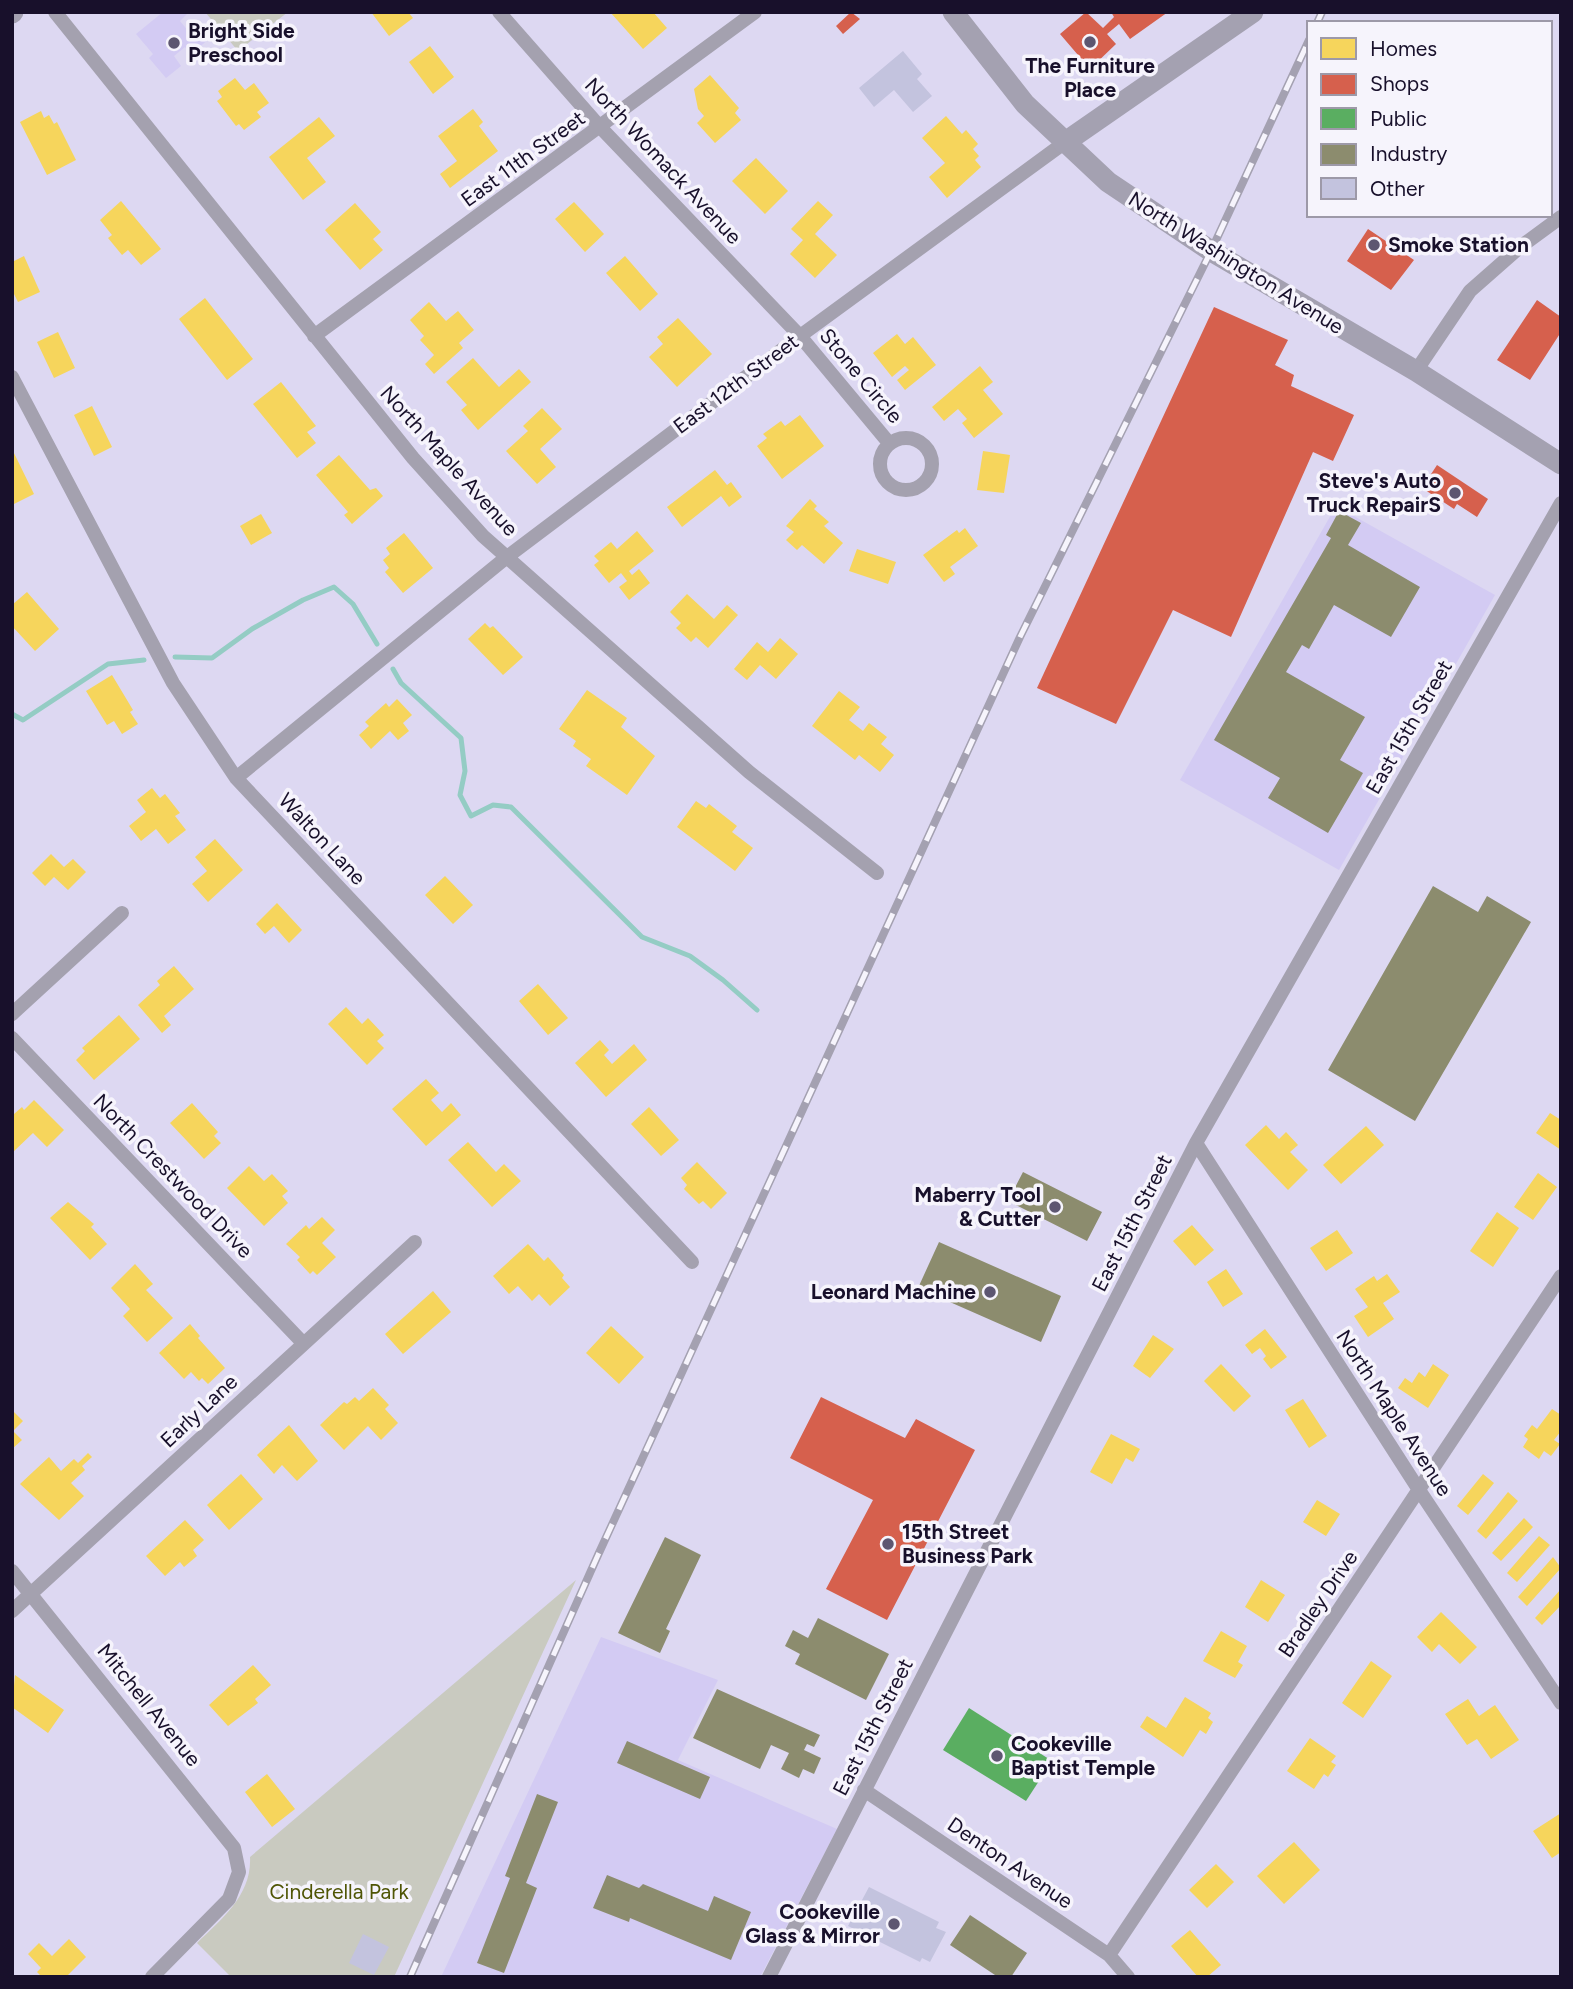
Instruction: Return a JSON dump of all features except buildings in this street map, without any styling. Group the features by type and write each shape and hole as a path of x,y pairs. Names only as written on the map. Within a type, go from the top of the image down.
{"main road":[{"name":"North Washington Avenue","path":"953,12 1025,104 1108,182 1147,210 1416,371 1561,464"},
{"name":"East 12th Street","path":"1064,143 1253,12"}],"street":[{"name":"North Maple Avenue","path":"55,12 413,458 483,536 749,772 877,873"},
{"name":"North Womack Avenue","path":"499,12 601,128 800,336"},
{"name":"East 11th Street","path":"314,336 601,128 755,12"},
{"name":"East 12th Street","path":"236,778 507,557 800,336 1064,143"},
{"path":"1416,371 1470,290 1520,247 1561,217"},
{"name":"Stone Circle","path":"800,336 889,443"},
{"name":"Walton Lane","path":"12,377 173,683 236,778 692,1262"},
{"name":"East 15th Street","path":"769,1977 1196,1143 1561,503"},
{"path":"12,1014 122,913"},
{"name":"North Crestwood Drive","path":"12,1038 303,1343"},
{"name":"North Maple Avenue","path":"1196,1143 1419,1490 1561,1703"},
{"name":"Early Lane","path":"12,1611 415,1242"},
{"name":"Bradley Drive","path":"1109,1955 1561,1276"},
{"name":"Mitchell Avenue","path":"12,1572 32,1593 234,1848 239,1872 229,1899 152,1977"},
{"name":"Denton Avenue","path":"864,1790 1109,1955 1128,1977"}],"shaded area":[{"name":"Bright Side Preschool","path":"163,12 189,12 180,21 189,32 197,25 209,39 191,54 185,47 174,56 181,66 166,78 149,58 153,54 136,34"},
{"path":"1336,506 1495,595 1339,870 1180,780"},
{"path":"601,1637 718,1680 678,1760 837,1829 760,1977 441,1977"}],"green space":[{"path":"205,12 288,12 238,51"},
{"name":"Cinderella Park","path":"576,1580 394,1977 231,1977 197,1943 241,1895 249,1871 250,1857"}],"waterway":[{"path":"175,657 212,658 252,629 303,600 334,587 353,604 377,644"},
{"path":"12,714 23,720 108,664 144,660"},
{"path":"393,669 401,683 461,738 465,771 460,795 471,816 493,805 511,807 642,937 690,956 757,1010"}],"railway":[{"path":"1318,21 1322,12"},
{"path":"410,1977 598,1555 1020,637 1211,251 1307,44"}],"place":[{"name":"The Furniture Place","path":"1090,42"},
{"name":"Bright Side Preschool","path":"174,43"},
{"name":"Smoke Station","path":"1374,245"},
{"name":"Steve's Auto Truck RepairS","path":"1455,493"},
{"name":"Maberry Tool & Cutter","path":"1055,1207"},
{"name":"Leonard Machine","path":"990,1292"},
{"name":"15th Street Business Park","path":"888,1544"},
{"name":"Cookeville Baptist Temple","path":"997,1756"},
{"name":"Cookeville Glass & Mirror","path":"894,1924"}]}
